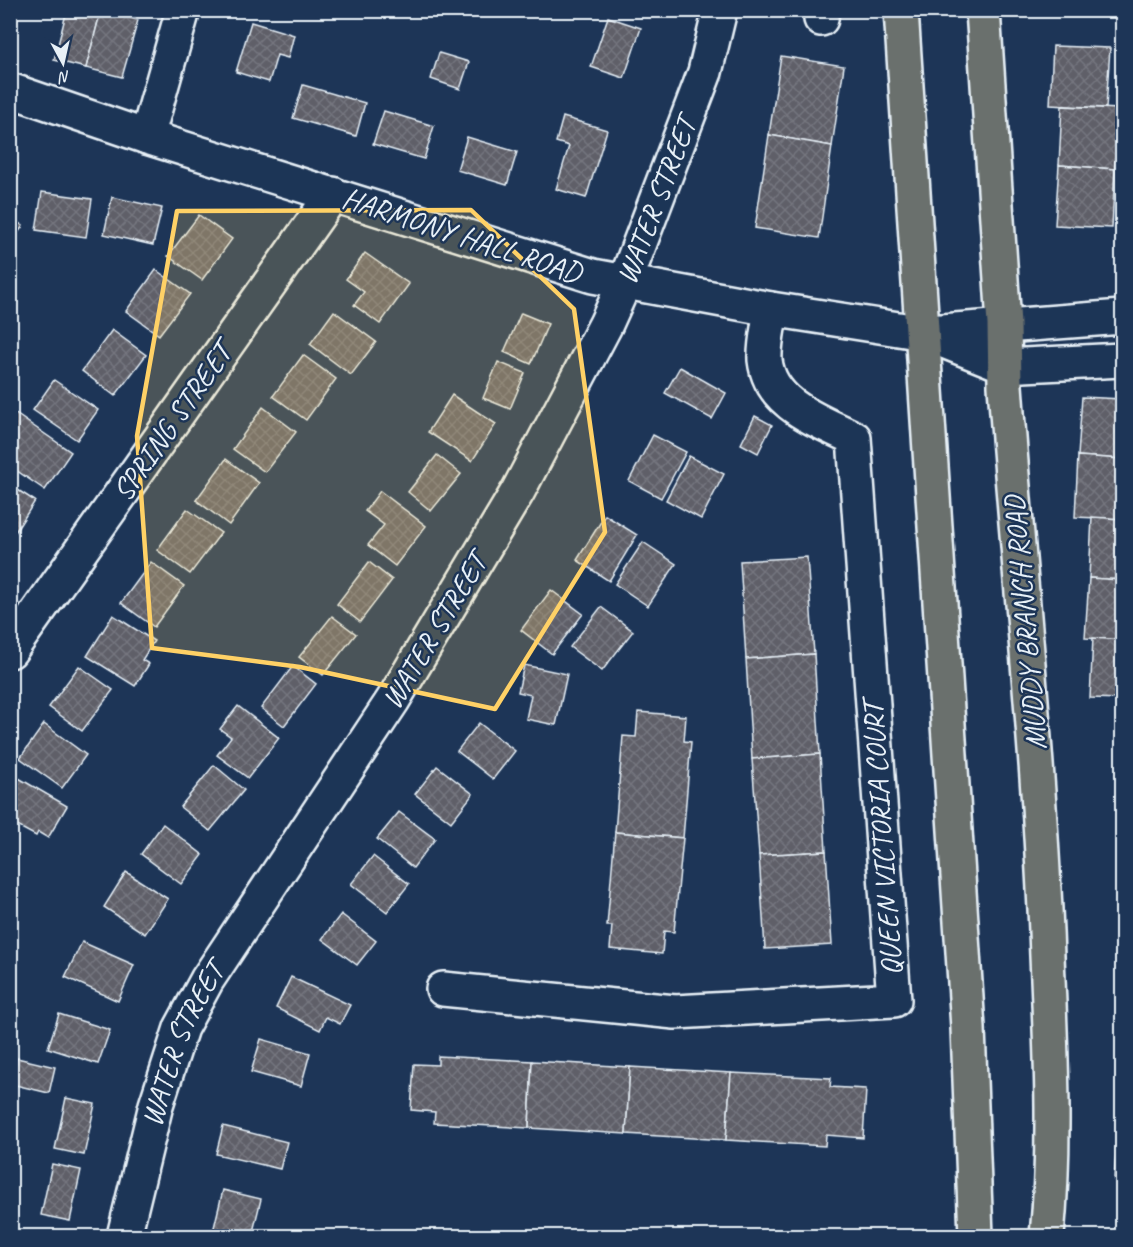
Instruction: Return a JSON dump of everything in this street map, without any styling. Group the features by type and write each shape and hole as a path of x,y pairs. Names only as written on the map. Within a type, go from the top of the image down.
{"main road":[{"path":"901,10 968,1028 976,1236"},
{"name":"MUDDY BRANCH ROAD","path":"982,10 1004,324 1009,437 1043,843 1053,1094 1047,1236"}],"street":[{"path":"147,137 183,10"},
{"name":"WATER STREET","path":"124,1236 156,1105 181,1028 207,980 393,700 492,535 606,324 625,282 705,72 720,10"},
{"name":"HARMONY HALL ROAD","path":"10,90 147,137 593,276 771,309 924,333"},
{"name":"SPRING STREET","path":"10,651 333,194"},
{"name":"QUEEN VICTORIA COURT","path":"443,989 675,1012 894,1000 854,438 791,406 770,384 765,358 771,309"},
{"path":"924,333 1004,324 1122,317"},
{"path":"924,333 1006,366 1122,360"}],"highlighted area":[{"path":"471,210 574,309 605,532 495,709 300,667 152,648 137,436 177,211"}],"building":[{"path":"67,10 101,10 86,68 54,60"},
{"path":"101,10 138,20 122,77 86,68"},
{"path":"608,17 641,28 624,78 591,67"},
{"path":"251,22 294,35 288,58 277,55 269,82 236,72"},
{"path":"1053,46 1110,48 1106,108 1050,105"},
{"path":"439,53 469,62 460,89 431,79"},
{"path":"781,56 844,66 832,146 769,135"},
{"path":"303,85 365,103 356,136 293,118"},
{"path":"1062,106 1118,109 1115,169 1059,165"},
{"path":"384,111 434,126 424,159 373,144"},
{"path":"563,117 607,130 586,198 556,189 569,146 556,142"},
{"path":"769,135 832,146 819,238 755,228"},
{"path":"467,137 517,152 507,185 457,170"},
{"path":"1059,165 1115,169 1112,228 1055,225"},
{"path":"42,192 92,199 86,237 36,230"},
{"path":"112,197 162,208 153,245 104,234"},
{"path":"199,215 232,239 202,280 168,256"},
{"path":"10,217 23,226 10,244"},
{"path":"365,253 409,284 380,324 354,305 364,292 346,279"},
{"path":"156,270 190,294 159,335 126,311"},
{"path":"334,311 376,342 351,375 310,344"},
{"path":"521,313 548,324 531,364 504,352"},
{"path":"112,330 146,355 115,396 82,371"},
{"path":"303,355 336,379 306,420 273,396"},
{"path":"498,362 525,373 510,409 483,398"},
{"path":"680,367 726,393 712,419 665,393"},
{"path":"54,380 98,410 77,440 33,410"},
{"path":"452,395 496,424 472,461 428,432"},
{"path":"1082,397 1122,399 1122,459 1078,456"},
{"path":"263,407 296,432 265,472 233,449"},
{"path":"10,410 71,452 45,490 10,466"},
{"path":"755,416 772,425 758,453 741,444"},
{"path":"653,435 686,452 661,498 629,481"},
{"path":"437,455 461,474 431,511 408,492"},
{"path":"689,456 724,474 701,519 666,500"},
{"path":"1078,456 1122,459 1122,519 1075,517"},
{"path":"226,459 259,483 229,525 196,500"},
{"path":"10,485 35,501 12,537 10,536"},
{"path":"380,491 426,526 395,566 368,545 384,525 365,511"},
{"path":"187,509 221,533 190,574 157,550"},
{"path":"605,515 637,535 609,581 577,560"},
{"path":"1092,517 1122,519 1122,580 1089,578"},
{"path":"643,542 676,564 648,606 615,584"},
{"path":"807,557 814,654 746,659 740,561"},
{"path":"151,562 184,586 154,627 121,603"},
{"path":"369,562 392,580 360,622 337,604"},
{"path":"1089,578 1122,580 1122,640 1085,638"},
{"path":"551,590 583,614 552,654 521,630"},
{"path":"601,607 633,631 602,671 570,647"},
{"path":"113,615 154,641 142,660 149,664 135,686 87,656"},
{"path":"332,616 356,634 323,675 299,657"},
{"path":"1093,638 1122,640 1122,699 1090,698"},
{"path":"814,654 820,754 752,759 746,659"},
{"path":"524,665 567,674 556,725 526,719 531,695 518,692"},
{"path":"79,666 113,690 82,731 49,707"},
{"path":"293,666 316,684 284,726 261,708"},
{"path":"238,706 279,738 248,778 217,755 231,737 220,729"},
{"path":"638,712 686,716 684,741 691,742 683,838 615,832 623,736 636,737"},
{"path":"479,723 515,751 493,779 457,751"},
{"path":"44,724 86,755 62,788 20,758"},
{"path":"820,754 826,851 759,855 752,759"},
{"path":"214,765 244,790 210,831 180,807"},
{"path":"437,766 473,794 451,822 415,794"},
{"path":"10,773 67,806 48,838 38,832 36,836 10,822"},
{"path":"399,812 435,839 413,868 377,839"},
{"path":"163,824 203,855 181,884 141,854"},
{"path":"615,832 683,838 674,932 664,931 662,954 610,949 612,926 607,926"},
{"path":"826,851 832,945 765,949 759,855"},
{"path":"373,856 409,884 387,912 351,884"},
{"path":"126,872 168,899 145,934 104,907"},
{"path":"341,914 376,941 357,965 322,939"},
{"path":"82,942 134,965 118,1001 65,977"},
{"path":"291,977 350,1005 340,1024 326,1017 320,1030 276,1008"},
{"path":"59,1014 110,1030 98,1064 48,1048"},
{"path":"261,1039 310,1053 301,1086 251,1072"},
{"path":"438,1056 532,1061 529,1128 434,1123 435,1112 411,1110 414,1064 438,1065"},
{"path":"17,1058 55,1067 49,1093 11,1084"},
{"path":"532,1061 630,1067 626,1134 529,1128"},
{"path":"630,1067 731,1073 726,1140 626,1134"},
{"path":"731,1073 831,1078 830,1087 866,1089 863,1138 826,1135 825,1146 726,1140"},
{"path":"66,1098 95,1104 84,1155 55,1149"},
{"path":"1118,1124 1122,1124 1122,1181 1114,1180"},
{"path":"223,1126 287,1142 280,1169 216,1154"},
{"path":"52,1164 81,1170 70,1221 41,1215"},
{"path":"223,1190 261,1199 252,1236 212,1236"}]}
